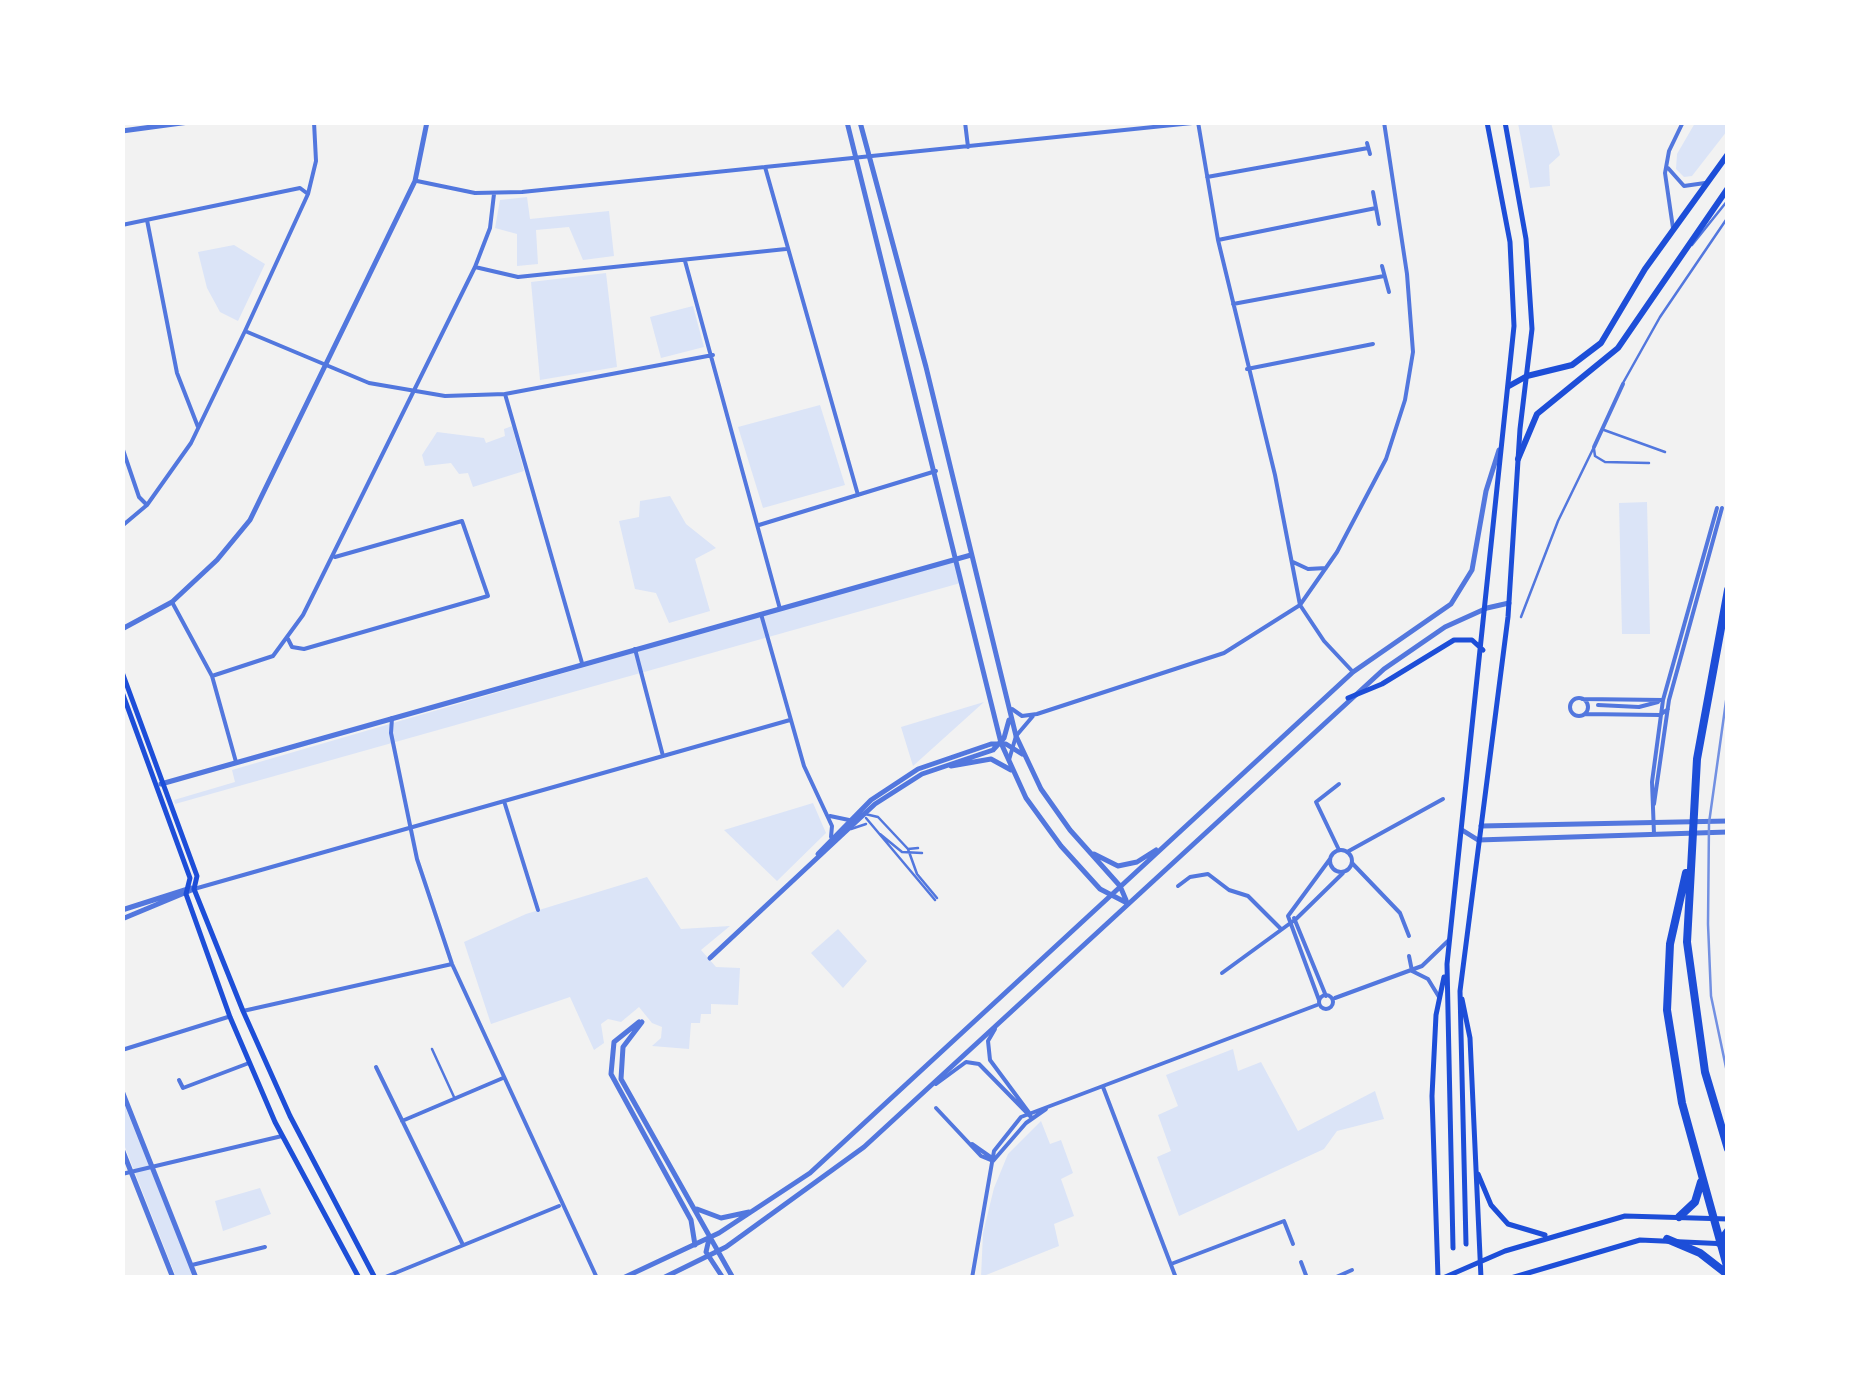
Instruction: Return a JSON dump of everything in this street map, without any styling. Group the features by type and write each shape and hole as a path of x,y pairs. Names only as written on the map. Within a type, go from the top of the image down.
{"highway":[{"path":"1728,590 1699,742 1690,854 1688,972 1705,1072 1728,1150"},
{"path":"1690,854 1665,985 1680,1090 1728,1272"},
{"path":"1679,1217 1695,1202 1701,1177"},
{"path":"1723,1243 1728,1231"},
{"path":"1667,1239 1700,1253 1728,1272"}],"main road":[{"path":"1453,1248 1449,940 1483,650 1499,450 1509,386 1513,274 1487,122"},
{"path":"1466,1244 1460,991 1509,603 1530,283 1505,122"},
{"path":"1509,386 1526,376 1572,365 1601,343 1673,230 1728,154"},
{"path":"1518,458 1538,414 1618,348 1672,264 1728,188"},
{"path":"1348,698 1395,676 1454,640 1472,640 1483,650"},
{"path":"122,672 190,878 186,890 230,1017 282,1136 358,1278"},
{"path":"122,692 197,876 194,889 243,1011 290,1116 375,1278"},
{"path":"1448,964 1439,997 1432,1096 1441,1278 1553,1236 1624,1216 1728,1219"},
{"path":"1460,991 1470,1038 1481,1278"},
{"path":"1475,1164 1490,1205 1508,1224 1531,1234 1553,1236"},
{"path":"1511,1278 1613,1246 1667,1239 1723,1243"}],"street":[{"path":"122,131 188,122"},
{"path":"122,526 147,504 198,427 245,331 308,194 316,161 314,122"},
{"path":"122,629 172,602 218,560 250,520 415,181 426,122"},
{"path":"848,122 1001,743 1032,808 1061,846 1100,889 1127,903"},
{"path":"860,122 1016,736 1042,789 1087,850 1120,886 1127,903"},
{"path":"965,122 968,147"},
{"path":"1134,122 1136,129"},
{"path":"1006,700 1016,714 1036,714 1204,662 1244,642 1300,605 1326,568 1386,460 1405,400 1413,352 1407,274 1384,122"},
{"path":"1673,230 1667,164 1683,122"},
{"path":"415,181 494,193 1200,123 1218,240 1300,605 1324,641 1353,672"},
{"path":"1206,177 1368,148"},
{"path":"1667,164 1680,184 1706,183"},
{"path":"765,167 858,494"},
{"path":"122,225 300,188 308,194"},
{"path":"1373,192 1378,224"},
{"path":"212,676 273,656 288,638 333,557 475,267 490,228 494,193"},
{"path":"1672,264 1707,231 1728,200"},
{"path":"1218,240 1376,208"},
{"path":"1521,617 1558,522 1622,384 1660,317 1728,217"},
{"path":"146,220 177,373 198,427"},
{"path":"475,267 518,277 786,249"},
{"path":"685,261 780,609"},
{"path":"1382,266 1389,292"},
{"path":"1233,304 1384,276"},
{"path":"245,331 324,366 412,392 505,394 712,355"},
{"path":"1247,369 1373,344"},
{"path":"505,394 582,664"},
{"path":"1603,429 1665,452"},
{"path":"122,446 140,497 147,504"},
{"path":"1594,448 1595,456 1604,462 1649,463"},
{"path":"623,1278 711,1237 769,1202 867,1123 1353,672 1441,612 1462,592 1472,570 1486,491 1499,450"},
{"path":"758,525 936,470"},
{"path":"1654,808 1668,709 1719,508 1660,715 1652,782 1654,836"},
{"path":"288,638 292,647 304,649 488,596 462,521 333,557"},
{"path":"158,785 971,555"},
{"path":"1291,560 1308,569 1326,568"},
{"path":"172,602 212,676 236,762"},
{"path":"663,1278 719,1251 830,1175 1348,698 1429,636 1487,608 1509,603"},
{"path":"760,614 814,794 834,839"},
{"path":"635,650 663,756"},
{"path":"1663,700 1582,699 1574,700 1570,708 1575,715 1660,715 1668,709"},
{"path":"1582,699 1588,707 1585,714"},
{"path":"1639,707 1663,700"},
{"path":"1663,700 1668,709"},
{"path":"1598,705 1639,707 1660,715"},
{"path":"1012,769 1016,736 1036,714"},
{"path":"1001,743 1010,716"},
{"path":"392,718 391,733 417,860 452,964 597,1278"},
{"path":"122,910 790,720"},
{"path":"710,958 864,810 924,773 1001,743"},
{"path":"834,839 851,819 918,769 1001,743 1012,746 1027,761"},
{"path":"924,773 986,760 1012,769"},
{"path":"1339,784 1316,802 1339,850"},
{"path":"1339,850 1347,852 1443,800"},
{"path":"504,802 538,910"},
{"path":"864,810 878,817 908,849 917,874 936,899 868,824 864,810"},
{"path":"826,814 837,821 851,819"},
{"path":"837,821 839,830"},
{"path":"1480,826 1728,822"},
{"path":"834,839 868,824"},
{"path":"874,830 911,855"},
{"path":"1462,830 1478,840 1728,832"},
{"path":"1087,850 1114,865 1129,864 1171,840"},
{"path":"908,849 920,851 911,855"},
{"path":"1339,850 1288,916 1318,1002 1324,1008 1335,998 1412,971 1432,960 1449,940"},
{"path":"1347,852 1352,863 1400,913 1409,936"},
{"path":"1330,859 1333,870 1342,873"},
{"path":"1222,972 1296,919 1352,863"},
{"path":"1178,886 1190,877 1208,874 1229,890 1248,896 1282,930"},
{"path":"122,918 186,890"},
{"path":"1288,916 1296,919 1326,996"},
{"path":"1409,956 1412,971"},
{"path":"243,1011 452,964"},
{"path":"1412,971 1428,979 1439,997"},
{"path":"972,1278 995,1146 1017,1121 1326,996 1335,998"},
{"path":"122,1050 230,1017"},
{"path":"1002,1018 988,1048 993,1065 1020,1105 1017,1121"},
{"path":"694,1245 691,1220 614,1082 610,1066 614,1042 642,1022 623,1047 619,1065 627,1090 733,1278"},
{"path":"432,1048 455,1100"},
{"path":"924,1092 966,1062 974,1062 987,1070 1029,1115"},
{"path":"179,1080 182,1088 248,1063"},
{"path":"376,1068 463,1245"},
{"path":"402,1121 504,1078"},
{"path":"1103,1086 1176,1278"},
{"path":"122,1091 196,1278"},
{"path":"1020,1105 1050,1106"},
{"path":"936,1108 968,1142 988,1151 993,1162"},
{"path":"993,1162 1029,1115"},
{"path":"122,1174 282,1136"},
{"path":"122,1149 173,1278"},
{"path":"694,1206 707,1214 731,1218 769,1202"},
{"path":"383,1278 561,1205"},
{"path":"1171,1264 1284,1221 1293,1244"},
{"path":"711,1237 706,1248 708,1257 723,1278"},
{"path":"192,1265 265,1248"},
{"path":"1301,1262 1307,1278"},
{"path":"1334,1278 1352,1270"}],"shaded area":[{"path":"1518,123 1551,123 1560,155 1549,165 1550,186 1530,188"},
{"path":"1695,123 1727,123 1727,131 1692,176 1684,177 1676,169 1677,154"},
{"path":"527,197 530,219 609,211 614,256 583,260 569,227 536,230 538,264 517,266 517,234 495,228 500,200"},
{"path":"234,245 265,264 238,321 220,312 207,288 198,252"},
{"path":"606,273 617,367 540,380 531,282"},
{"path":"693,306 704,347 661,358 650,317"},
{"path":"820,405 845,485 763,508 738,427"},
{"path":"512,426 524,471 473,487 468,473 459,474 451,463 425,466 422,455 437,432 484,438 486,443 505,436 504,429"},
{"path":"670,496 686,524 716,548 695,559 710,611 669,623 656,593 635,589 619,521 639,517 640,501"},
{"path":"1647,502 1650,634 1622,634 1619,503"},
{"path":"958,558 964,582 175,804 174,800 235,782 232,770"},
{"path":"984,702 913,766 901,727"},
{"path":"813,803 826,833 777,881 724,830"},
{"path":"647,877 681,929 730,926 701,950 716,967 740,968 738,1005 711,1004 711,1014 701,1014 700,1023 691,1023 689,1049 652,1046 661,1038 662,1027 652,1023 639,1007 621,1022 608,1019 601,1024 604,1043 594,1050 570,997 491,1024 464,942 526,914"},
{"path":"838,929 867,961 843,988 811,953"},
{"path":"1233,1049 1238,1071 1261,1062 1298,1131 1375,1091 1384,1119 1337,1131 1324,1149 1179,1216 1157,1157 1171,1151 1158,1115 1178,1106 1166,1075"},
{"path":"122,1099 194,1277 176,1277 123,1142"},
{"path":"1041,1121 1050,1144 1061,1140 1073,1173 1061,1179 1074,1216 1054,1224 1059,1246 981,1277 983,1233 994,1188 1008,1154"},
{"path":"260,1188 271,1214 223,1231 215,1201"}],"railway":[{"path":"1728,687 1709,823 1708,924 1711,996 1728,1077"}]}
